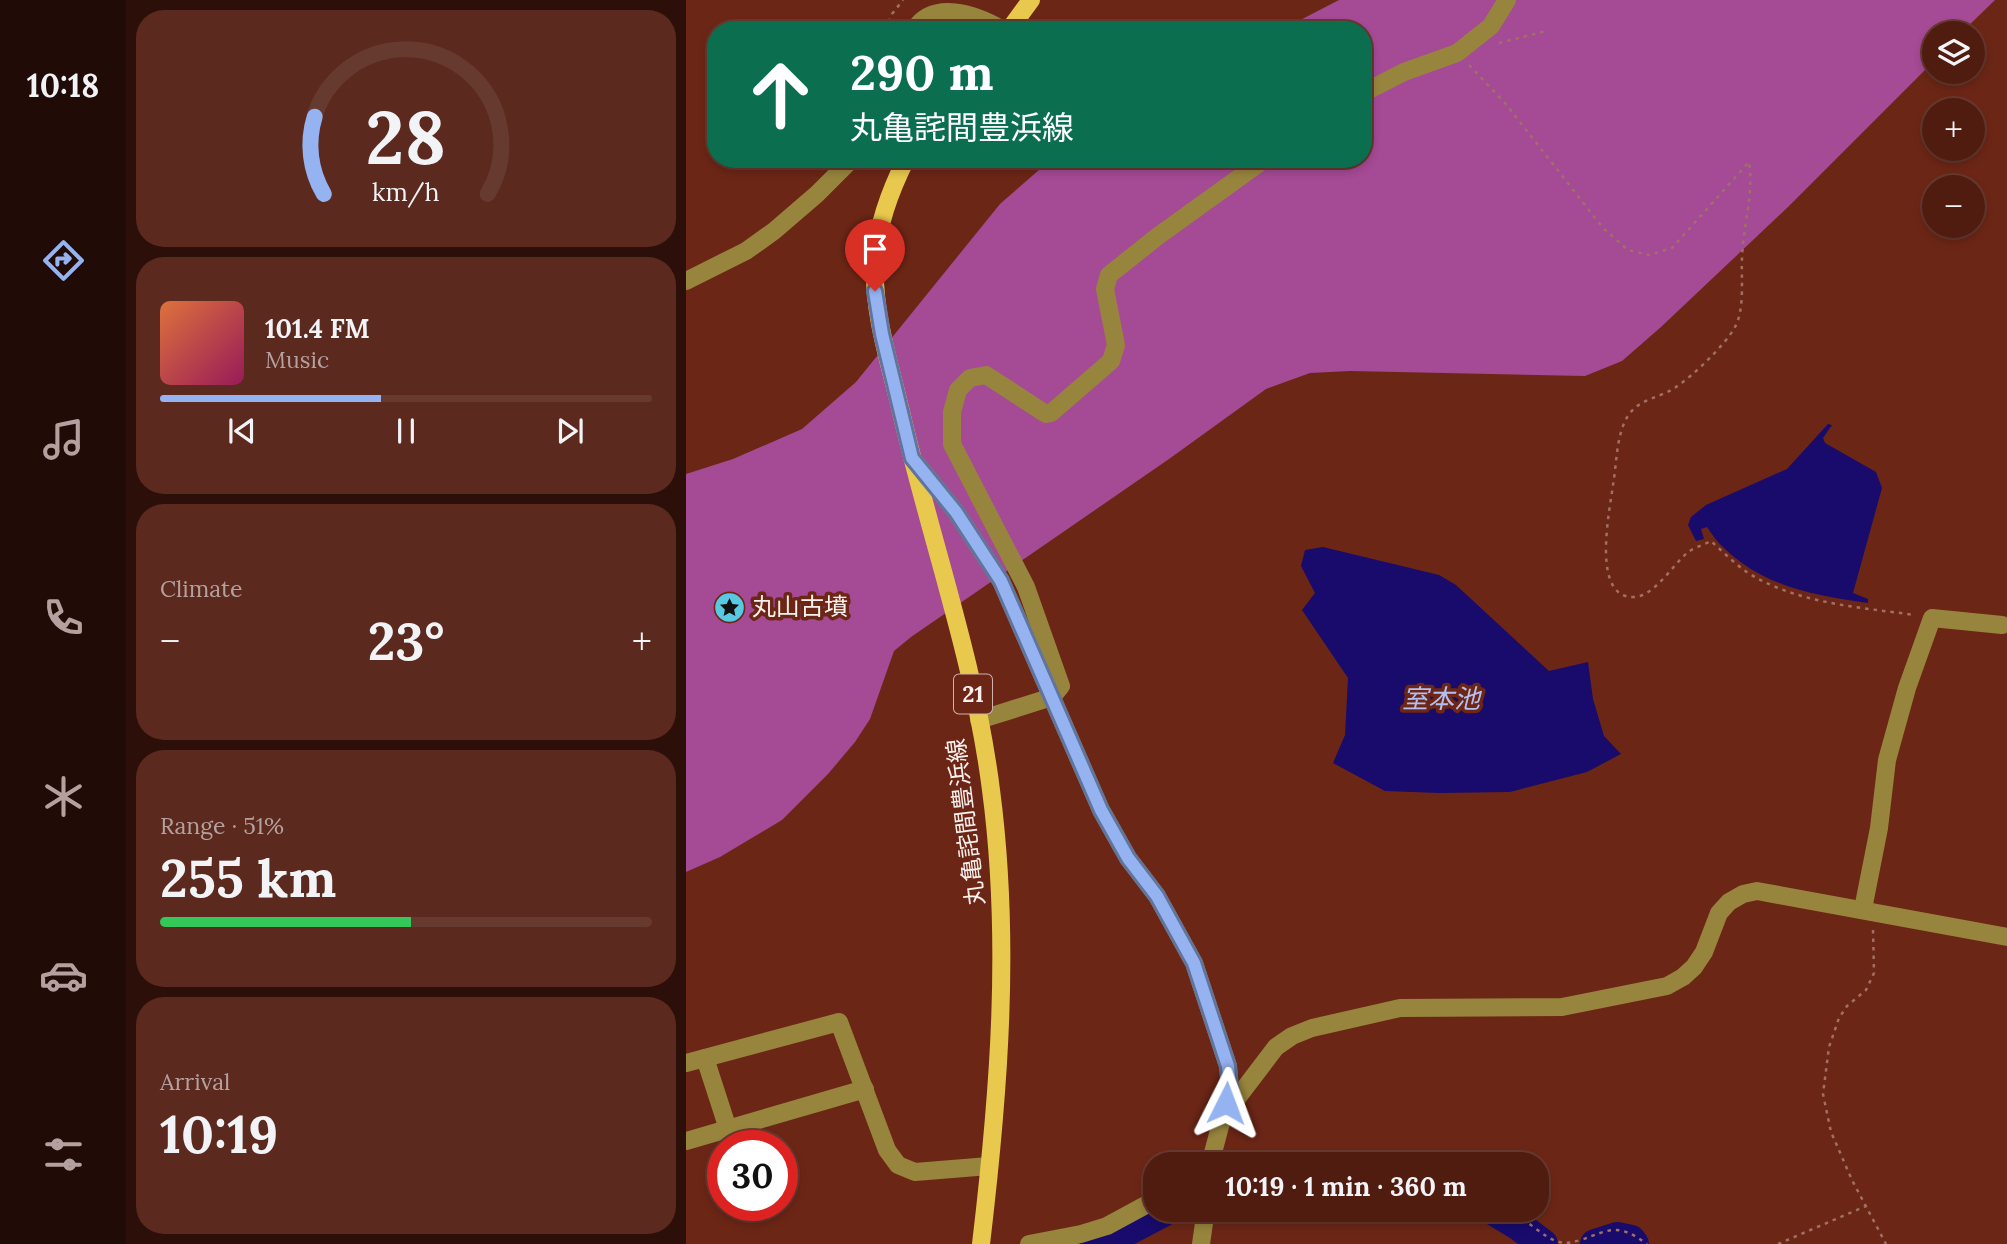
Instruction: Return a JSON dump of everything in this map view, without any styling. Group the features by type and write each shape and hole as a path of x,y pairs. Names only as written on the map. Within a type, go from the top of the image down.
{"main road":[{"path":"1015,21 1028,1"},
{"name":"丸亀詫間豊浜線","path":"902,168 878,237 874,264 875,291 882,334 912,458 962,644 979,720 991,788 998,855 1003,953 998,1061 981,1244"}],"street":[{"path":"1372,88 1404,72 1457,53 1491,26 1507,0"},
{"path":"918,21 928,10 945,6 962,9 985,21"},
{"path":"686,281 746,251 774,231 843,168"},
{"path":"979,720 1052,698 1061,686 1027,587 952,444 952,412 958,390 970,378 986,375 1046,414 1051,413 1111,361 1116,345 1105,289 1109,275 1252,168"},
{"path":"912,458 956,512 1001,581 1101,810 1128,858 1157,896 1194,963 1228,1066 1230,1089 1213,1152"},
{"path":"1868,911 1887,760 1907,688 1933,618 2002,625"},
{"path":"1222,1118 1276,1047 1292,1036 1312,1028 1400,1009 1562,1007 1667,986 1684,977 1694,967 1704,951 1719,912 1743,894 1757,891 2007,937"},
{"path":"686,1063 839,1022 887,1150 898,1165 915,1172 989,1166"},
{"path":"705,1058 728,1129"},
{"path":"686,1141 864,1089"},
{"path":"1030,1244 1107,1226 1143,1206"},
{"path":"1201,1244 1204,1222"}],"path":[{"path":"889,21 903,0"},
{"path":"1495,44 1546,31"},
{"path":"1457,53 1505,103 1603,228 1628,250 1649,255 1672,248 1749,162 1751,176 1737,324 1727,339 1675,388 1639,403 1628,415 1620,436 1605,543 1608,572 1615,590 1625,596 1637,597 1649,592 1689,551 1711,541 1746,572 1797,596 1933,618"},
{"path":"1868,911 1874,973 1866,990 1847,1006 1839,1018 1829,1047 1823,1094 1831,1132 1852,1180 1886,1244"},
{"path":"1778,1244 1866,1206"},
{"path":"1529,1222 1548,1237 1561,1243 1571,1243 1610,1230 1622,1230 1647,1244"}],"shaded area":[{"path":"1339,0 1995,0 1973,21 1922,21 1922,73 1788,207 1622,361 1585,376 1350,371 1310,373 1266,389 894,651 870,719 828,774 782,820 720,857 686,872 686,474 733,459 802,429 856,382 1000,204 1042,168 1372,168 1372,21 1298,21"}],"water":[{"path":"1828,424 1832,425 1823,438 1825,443 1876,472 1882,488 1853,593 1868,599 1868,603 1829,597 1773,580 1739,561 1719,543 1707,527 1701,529 1704,539 1696,541 1688,525 1691,517 1706,505 1787,469"},
{"name":"室本池","path":"1323,547 1439,575 1456,585 1549,671 1588,662 1593,699 1604,736 1621,754 1587,772 1510,792 1385,791 1333,763 1345,735 1348,678 1302,610 1315,593 1301,566 1305,550"}],"waterway":[{"path":"1095,1244 1110,1240 1144,1222"},
{"path":"1512,1222 1543,1244"},
{"path":"1595,1244 1617,1237 1631,1240 1634,1244"}],"place":[{"name":"丸山古墳","path":"729,607"}],"route":[{"path":"875,291 882,334 912,458 956,512 1001,581 1101,810 1128,858 1157,896 1194,963 1228,1066 1230,1089 1226,1103"}]}
